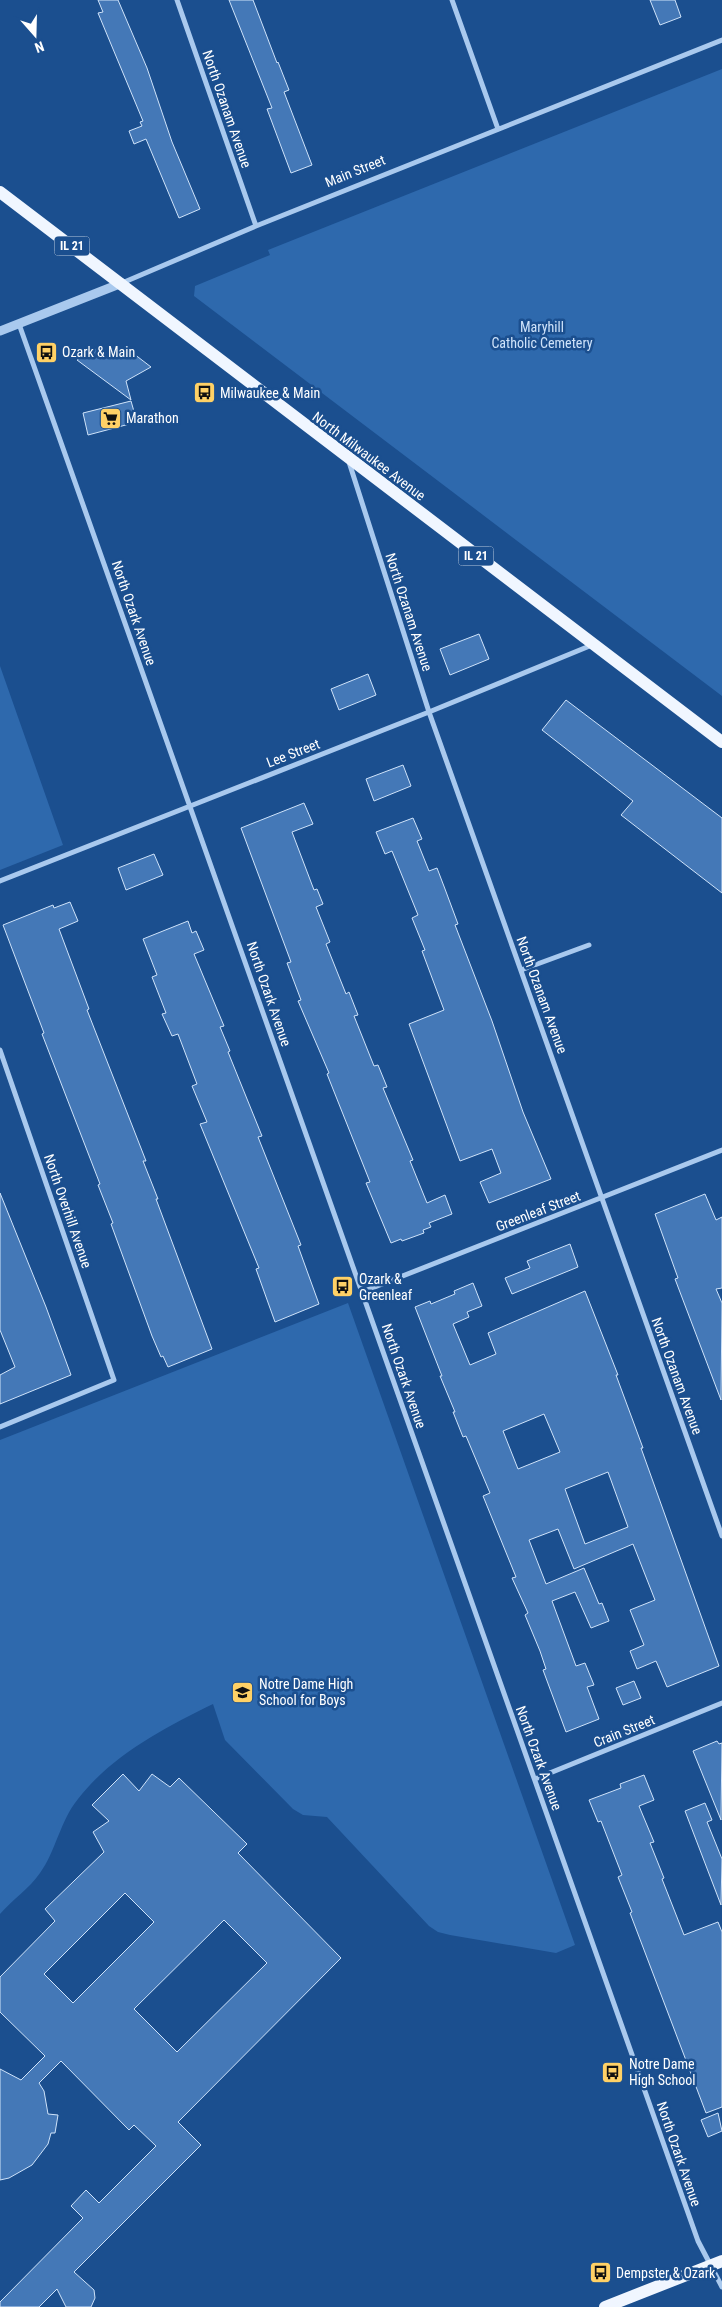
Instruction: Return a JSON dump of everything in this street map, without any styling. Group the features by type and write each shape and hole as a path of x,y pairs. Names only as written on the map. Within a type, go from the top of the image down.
{"main road":[{"name":"North Milwaukee Avenue","path":"0,192 122,283 230,369 722,742"},
{"path":"606,2307 717,2263"}],"street":[{"name":"North Ozanam Avenue","path":"176,0 256,226"},
{"path":"452,0 498,129"},
{"name":"Main Street","path":"0,331 122,283 256,226 722,40"},
{"name":"North Ozark Avenue","path":"19,324 698,2240 717,2263 722,2286"},
{"name":"North Ozanam Avenue","path":"348,458 429,712 722,1536"},
{"name":"Lee Street","path":"0,881 429,712 593,644"},
{"path":"521,970 589,945"},
{"name":"North Overhill Avenue","path":"0,1050 114,1380 0,1427"},
{"name":"Greenleaf Street","path":"362,1292 722,1150"},
{"name":"Crain Street","path":"535,1779 722,1703"}],"green space":[{"name":"Maryhill Catholic Cemetery","path":"722,69 722,696 194,296 195,286 270,255 268,250"},
{"path":"0,666 63,845 0,870"},
{"path":"348,1303 575,1945 556,1953 438,1932 429,1926 327,1817 303,1815 293,1809 225,1740 213,1704 140,1744 92,1783 72,1808 40,1873 0,1914 0,1440"}],"building":[{"path":"98,0 118,0 147,68 172,142 200,209 179,218 146,139 134,144 129,131 142,126 140,122 143,121 98,13 103,12"},
{"path":"229,0 253,0 289,90 284,92 312,165 291,173 267,109 272,108"},
{"path":"650,0 675,0 681,17 660,25"},
{"name":"Marathon","path":"125,347 151,367 126,381 131,400 77,360 96,349 106,357"},
{"name":"Marathon","path":"131,401 137,422 88,435 83,413"},
{"path":"479,634 489,659 450,675 440,649"},
{"path":"368,674 376,695 339,710 331,689"},
{"path":"566,700 722,818 722,893 621,815 633,801 542,730"},
{"path":"403,765 411,786 374,801 366,779"},
{"path":"304,803 313,824 292,832 314,890 317,889 323,904 316,907 330,942 326,944 346,994 349,992 358,1015 354,1016 374,1066 378,1065 387,1087 383,1088 413,1160 410,1161 427,1203 445,1195 452,1214 429,1223 431,1227 423,1230 424,1233 402,1241 401,1239 391,1243 366,1183 370,1182 327,1074 329,1073 298,1001 301,1000 287,963 291,962 241,828"},
{"path":"413,818 422,839 417,841 429,871 437,868 458,924 455,925 492,1021 523,1112 551,1179 489,1203 480,1182 501,1173 492,1149 460,1161 409,1024 444,1010 422,951 425,950 412,918 418,915 392,851 385,854 376,832"},
{"path":"154,854 163,875 126,890 118,868"},
{"path":"70,902 78,921 59,929 89,1009 87,1010 146,1161 143,1161 158,1199 156,1199 212,1349 168,1367 163,1356 161,1357 152,1336 111,1224 113,1223 98,1185 100,1184 42,1034 44,1033 3,925 53,905 54,908"},
{"path":"188,921 192,933 196,931 204,950 194,954 224,1026 220,1027 230,1051 228,1052 262,1136 258,1137 301,1245 298,1246 319,1304 275,1322 256,1269 259,1268 200,1124 207,1122 192,1086 197,1084 178,1034 172,1036 162,1014 166,1013 152,977 157,975 143,939"},
{"path":"0,1193 71,1375 0,1404 0,1375 15,1367 0,1330"},
{"path":"705,1194 716,1220 722,1217 722,1288 716,1289 722,1303 721,1400 675,1279 678,1278 655,1214"},
{"path":"570,1244 578,1267 512,1294 505,1278 530,1268 527,1261"},
{"path":"473,1283 482,1306 467,1312 469,1317 453,1324 470,1365 496,1354 488,1333 585,1291 618,1375 616,1375 643,1448 641,1448 719,1666 667,1687 656,1661 637,1669 630,1651 644,1645 630,1610 655,1600 633,1544 574,1569 558,1529 529,1540 546,1584 584,1568 599,1604 602,1603 609,1621 591,1628 575,1592 552,1601 576,1666 585,1663 594,1685 587,1687 599,1719 566,1732 543,1670 546,1669 540,1651 525,1615 528,1613 512,1578 516,1577 483,1496 490,1493 466,1436 463,1437 415,1307 430,1301 431,1304 455,1294 454,1291","holes":["544,1414 560,1452 518,1469 503,1431","608,1472 628,1527 585,1544 565,1489"]},
{"path":"634,1681 641,1698 623,1705 616,1688"},
{"path":"717,1741 719,1744 722,1743 721,1820 693,1751"},
{"path":"123,1774 139,1791 152,1774 170,1787 179,1778 247,1844 238,1853 341,1958 178,2122 201,2145 74,2272 94,2290 95,2298 91,2307 66,2307 57,2289 39,2307 0,2307 0,2302 83,2218 71,2206 86,2190 99,2203 156,2146 134,2125 129,2130 61,2061 39,2083 44,2091 48,2114 58,2115 55,2133 51,2133 48,2144 32,2165 9,2178 0,2180 0,2069 21,2080 45,2056 0,2012 0,1977 55,1921 45,1909 104,1852 93,1832 109,1821 92,1805","holes":["125,1893 154,1922 73,2003 44,1974","224,1920 267,1963 177,2052 134,2009"]},
{"path":"644,1775 654,1800 639,1806 654,1842 650,1843 664,1878 662,1879 684,1935 718,1922 722,1932 722,2107 706,2113 630,1913 632,1912 618,1877 622,1875 601,1821 598,1822 589,1800 621,1788 620,1784"},
{"path":"705,1803 712,1820 707,1822 722,1859 721,1905 685,1811"},
{"path":"718,2113 722,2131 708,2137 701,2120"}],"place":[{"name":"Ozark & Main","path":"46,352"},
{"name":"Milwaukee & Main","path":"204,393"},
{"name":"Marathon","path":"110,418"},
{"name":"Ozark & Greenleaf","path":"343,1287"},
{"name":"Notre Dame High School for Boys","path":"243,1692"},
{"name":"Notre Dame High School","path":"613,2072"},
{"name":"Dempster & Ozark","path":"600,2273"}]}
